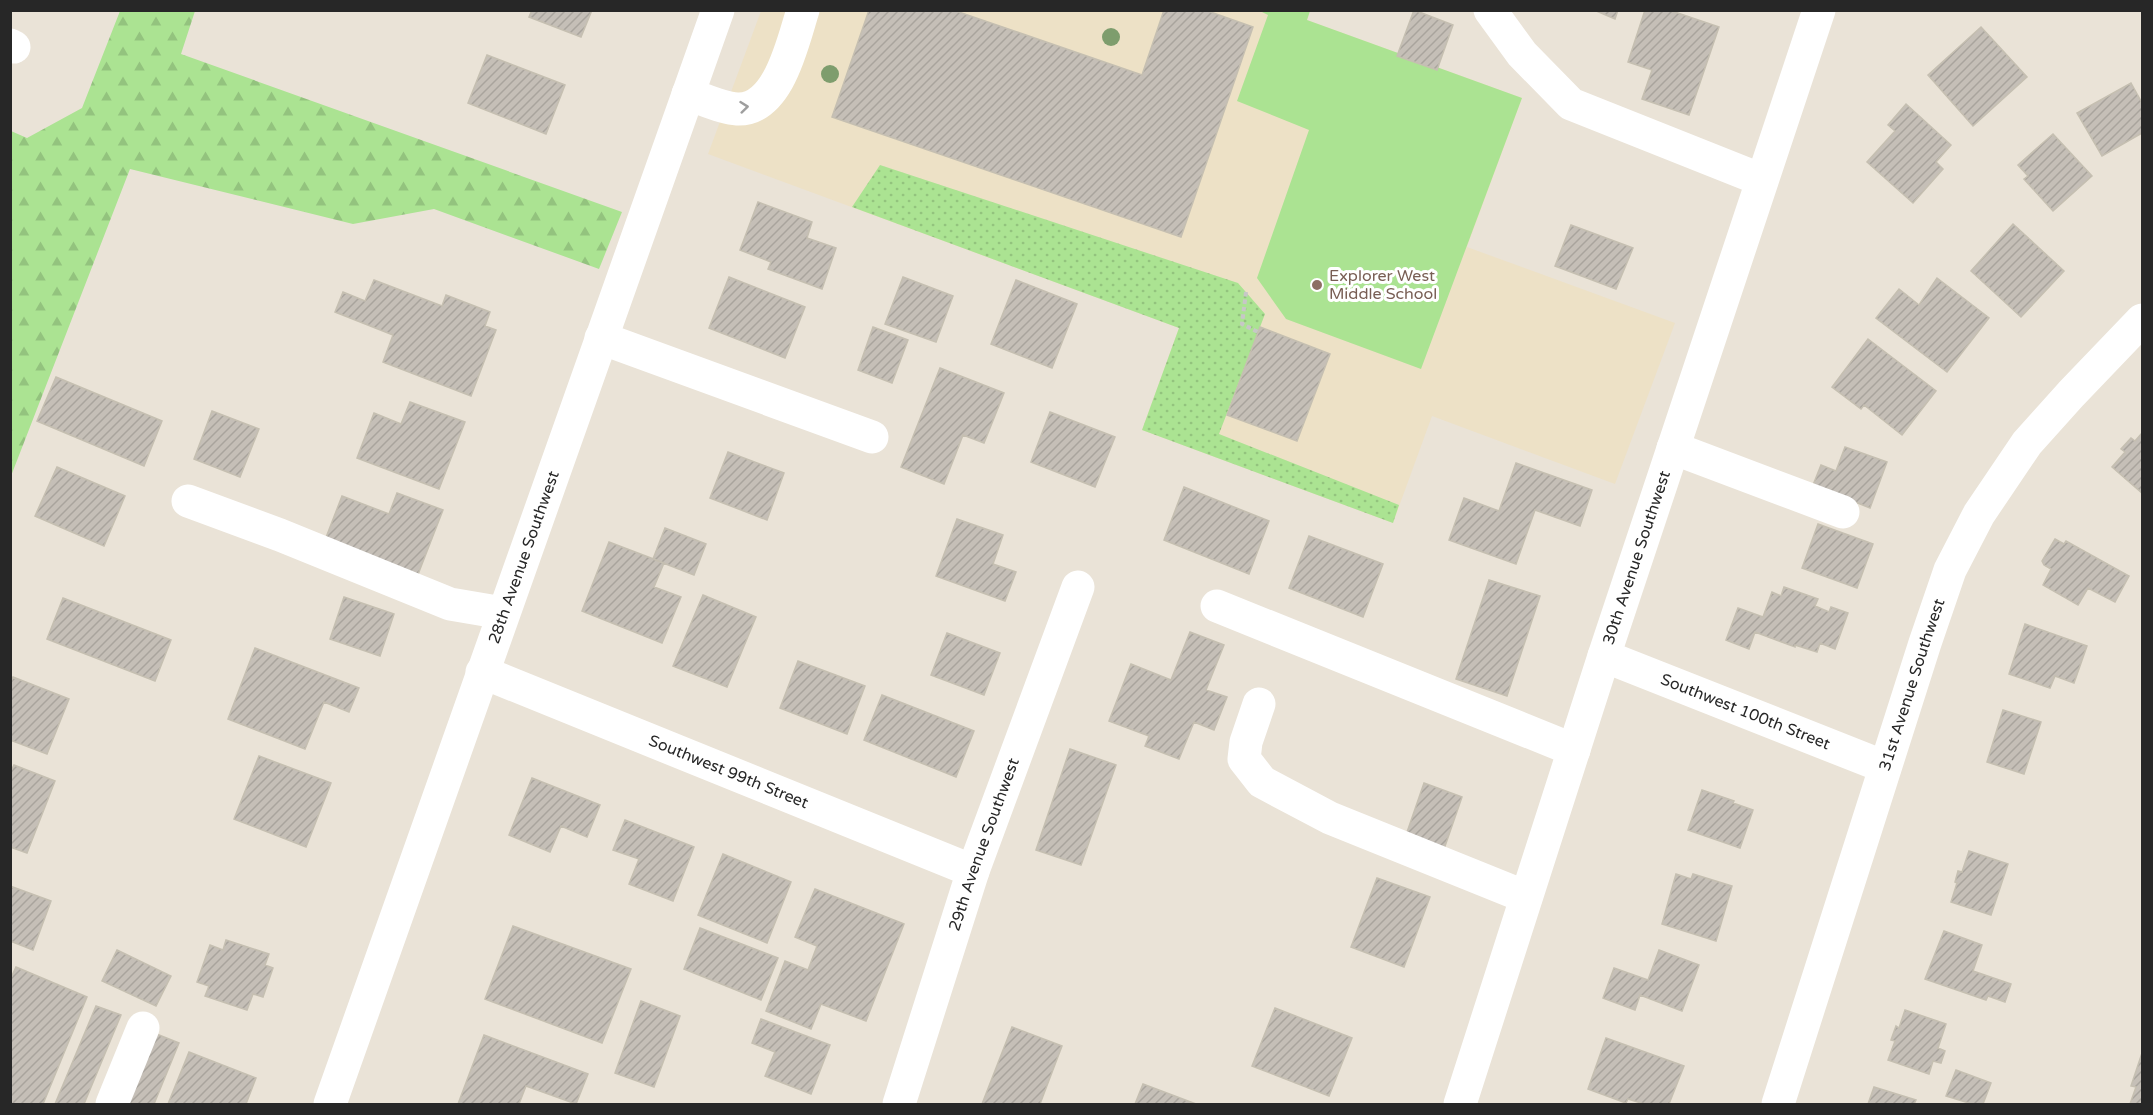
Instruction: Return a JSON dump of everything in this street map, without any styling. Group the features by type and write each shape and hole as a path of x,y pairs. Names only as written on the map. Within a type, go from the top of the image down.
{"street":[{"name":"28th Avenue Southwest","path":"330,1104 718,10"},
{"path":"688,94 738,109 757,105 771,92 779,77 803,10"},
{"path":"1490,10 1522,54 1571,104 1762,180"},
{"name":"30th Avenue Southwest","path":"1460,1104 1604,656 1819,10"},
{"name":"31st Avenue Southwest","path":"1778,1104 1950,570 1978,514 2027,443 2142,320"},
{"path":"601,338 872,437"},
{"path":"1673,448 1843,512"},
{"path":"188,501 280,535 450,604 503,613"},
{"name":"29th Avenue Southwest","path":"899,1104 973,871 1078,587"},
{"path":"1217,606 1574,750"},
{"name":"Southwest 100th Street","path":"1604,656 1885,767"},
{"name":"Southwest 99th Street","path":"482,672 973,871"},
{"path":"1259,704 1246,742 1244,759 1262,782 1330,818 1526,897"},
{"path":"112,1104 143,1028"}],"path":[{"path":"1246,292 1242,324 1258,332"}],"shaded area":[{"name":"Explorer West Middle School","path":"761,11 1310,11 1307,20 1522,98 1467,247 1675,323 1615,484 1432,416 1393,523 1142,430 1179,328 708,154"}],"green space":[{"path":"1258,10 1310,11 1307,20 1522,98 1421,369 1286,319 1257,278 1309,130 1237,101 1268,15"},
{"path":"120,11 195,11 181,54 622,212 599,269 434,209 353,224 130,169 11,476 11,131 27,138 82,108"},
{"path":"880,165 1238,283 1265,314 1219,434 1399,505 1393,523 1142,430 1179,328 852,207"}],"building":[{"path":"532,10 592,10 581,37 529,17"},
{"path":"869,10 953,10 1142,75 1164,10 1205,10 1253,27 1181,237 832,117"},
{"path":"1414,10 1453,25 1437,70 1397,56"},
{"path":"1594,10 1618,10 1615,19"},
{"path":"1645,10 1669,10 1719,27 1689,115 1642,99 1652,70 1628,62"},
{"path":"1981,27 2027,77 1973,126 1928,75"},
{"path":"487,55 565,85 546,134 468,103"},
{"path":"2131,83 2142,103 2142,133 2102,156 2077,113"},
{"path":"1906,104 1951,145 1936,162 1943,169 1913,203 1867,162 1895,131 1888,125"},
{"path":"2053,134 2092,176 2053,211 2024,179 2028,176 2018,165"},
{"path":"758,202 812,222 807,238 836,248 822,289 768,269 771,262 740,250"},
{"path":"2013,224 2064,271 2021,317 1971,271"},
{"path":"1571,225 1633,248 1616,289 1555,266"},
{"path":"729,277 805,307 785,358 709,328"},
{"path":"903,277 953,296 936,342 885,324"},
{"path":"1937,278 1989,318 1947,372 1876,318 1899,289 1919,305"},
{"path":"374,280 442,306 446,295 490,312 485,326 496,330 471,396 383,362 393,335 335,312 343,292 365,301"},
{"path":"1016,280 1077,304 1052,368 991,344"},
{"path":"873,327 908,340 892,383 858,370"},
{"path":"1260,327 1330,354 1297,441 1227,415"},
{"path":"1868,339 1936,391 1902,435 1864,405 1861,409 1832,387"},
{"path":"940,368 1004,393 984,443 963,435 944,484 901,467"},
{"path":"56,377 162,421 144,466 37,421"},
{"path":"410,402 465,422 439,489 357,458 374,413 401,424"},
{"path":"212,411 259,429 240,477 194,459"},
{"path":"1050,412 1115,437 1095,487 1031,462"},
{"path":"2142,433 2142,493 2112,467 2125,452 2121,449 2131,438 2135,441"},
{"path":"1845,447 1887,462 1870,508 1813,485 1821,465 1836,471"},
{"path":"728,452 784,473 767,520 710,498"},
{"path":"1516,463 1592,490 1580,526 1535,510 1516,564 1449,540 1464,498 1499,511"},
{"path":"57,467 125,496 104,546 35,516"},
{"path":"1184,487 1269,521 1249,574 1164,540"},
{"path":"397,493 443,510 417,577 325,540 342,496 389,514"},
{"path":"957,519 1003,535 993,564 1016,572 1005,601 936,576"},
{"path":"1818,524 1873,544 1857,588 1802,568"},
{"path":"665,528 706,544 694,575 653,559"},
{"path":"1309,536 1383,564 1363,617 1289,588"},
{"path":"2055,539 2064,544 2066,541 2129,576 2115,602 2088,588 2078,605 2043,585 2051,569 2042,561"},
{"path":"609,542 664,563 654,587 681,597 662,643 582,611"},
{"path":"1489,580 1540,596 1507,696 1456,679"},
{"path":"1784,587 1818,599 1815,606 1829,612 1831,607 1848,613 1835,649 1820,643 1817,652 1795,645 1795,647 1755,632 1749,649 1726,640 1738,608 1763,617 1772,592 1781,596"},
{"path":"703,595 756,617 727,687 673,666"},
{"path":"344,597 394,614 380,656 330,639"},
{"path":"63,598 171,640 155,681 47,639"},
{"path":"2025,624 2087,646 2074,683 2055,676 2050,688 2009,674"},
{"path":"1190,632 1224,645 1206,690 1227,697 1214,730 1194,722 1179,759 1145,746 1149,736 1109,721 1131,664 1171,680"},
{"path":"947,633 1000,653 984,695 931,675"},
{"path":"255,648 359,688 349,712 324,702 305,749 228,719"},
{"path":"798,661 865,686 847,734 780,708"},
{"path":"13,677 69,699 47,754 10,740 10,684"},
{"path":"882,695 974,731 956,777 864,740"},
{"path":"2003,710 2041,722 2024,774 1987,762"},
{"path":"1070,749 1116,765 1081,865 1036,850"},
{"path":"259,756 331,783 306,847 234,819"},
{"path":"14,765 55,781 27,853 10,847 10,773"},
{"path":"532,778 600,805 587,837 561,826 550,852 509,835"},
{"path":"1424,783 1462,797 1443,852 1405,838"},
{"path":"1702,790 1753,810 1740,848 1688,830"},
{"path":"625,820 694,847 673,901 629,884 639,859 613,850"},
{"path":"1969,851 2008,864 1991,915 1951,902 1958,871 1962,872"},
{"path":"723,854 791,882 767,943 698,915"},
{"path":"1676,874 1691,879 1693,874 1732,886 1716,941 1662,924"},
{"path":"1377,878 1430,897 1404,967 1351,947"},
{"path":"10,886 51,901 33,950 10,941"},
{"path":"815,889 904,924 866,1021 821,1004 811,1029 766,1011 785,961 808,970 817,946 795,937"},
{"path":"513,926 631,969 602,1043 485,999"},
{"path":"700,928 778,958 761,1000 684,969"},
{"path":"1944,931 1982,945 1973,971 2011,984 2005,1002 1988,996 1986,1000 1925,979"},
{"path":"226,940 269,954 265,965 273,968 263,997 253,994 247,1010 205,996 209,986 197,982 210,945 223,950"},
{"path":"117,950 171,976 156,1006 102,981"},
{"path":"1659,950 1699,965 1682,1011 1640,995 1635,1010 1603,998 1614,968 1648,980"},
{"path":"16,967 87,997 43,1104 10,1104 10,980"},
{"path":"641,1001 680,1016 654,1087 615,1073"},
{"path":"96,1006 121,1015 84,1104 55,1104"},
{"path":"1275,1008 1352,1038 1329,1096 1252,1066"},
{"path":"1905,1010 1946,1024 1938,1048 1945,1051 1941,1063 1933,1061 1929,1074 1888,1060 1895,1041 1891,1040 1896,1026 1899,1028"},
{"path":"761,1019 830,1045 811,1094 765,1076 775,1052 752,1043"},
{"path":"1012,1027 1062,1046 1040,1104 982,1104"},
{"path":"154,1033 179,1043 154,1104 124,1104"},
{"path":"484,1035 588,1074 576,1104 526,1086 519,1104 458,1104"},
{"path":"1606,1038 1684,1066 1669,1104 1644,1104 1628,1099 1626,1103 1588,1089"},
{"path":"189,1052 256,1078 246,1104 168,1104"},
{"path":"2142,1053 2142,1104 2130,1104 2136,1087 2131,1086"},
{"path":"1956,1070 1991,1083 1983,1104 1972,1104 1946,1096"},
{"path":"1143,1084 1196,1104 1135,1104"},
{"path":"1874,1087 1916,1100 1914,1104 1868,1104"}],"place":[{"name":"Explorer West Middle School","path":"1317,285"}]}
